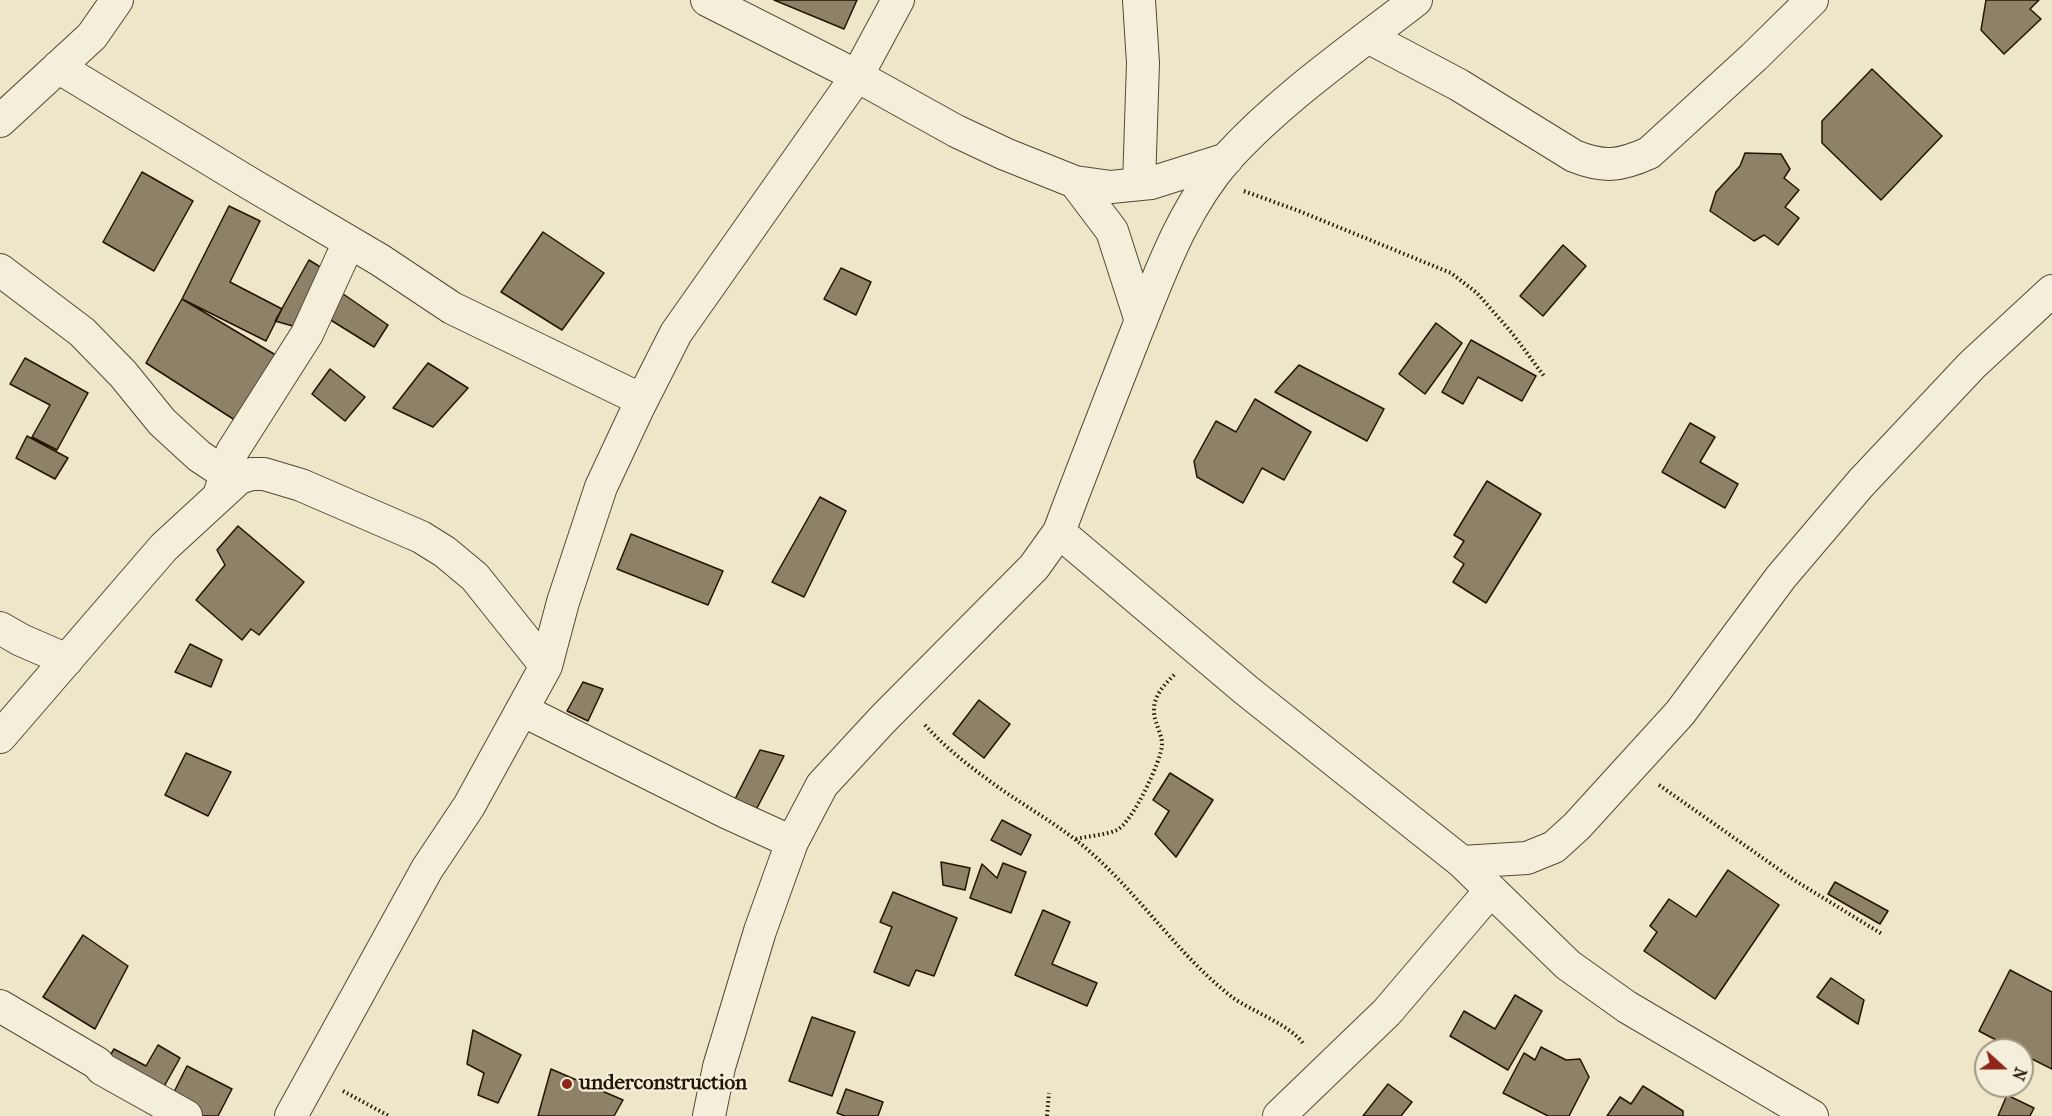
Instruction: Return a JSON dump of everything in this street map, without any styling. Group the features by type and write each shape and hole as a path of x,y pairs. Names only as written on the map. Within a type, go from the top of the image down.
{"street":[{"path":"0,121 92,36 117,0"},
{"path":"707,0 857,76 956,131 1005,154 1075,182 1111,188 1151,183 1220,169"},
{"path":"291,1116 421,878 468,806 546,666 563,602 601,487 676,333 857,76 898,0"},
{"path":"1139,0 1143,63 1139,184"},
{"path":"708,1116 718,1067 760,931 792,843 822,785 901,701 1034,567 1059,532 1178,232 1220,169 1273,114 1416,0"},
{"path":"1368,37 1459,85 1574,156 1593,164 1609,165 1628,162 1649,153 1754,57 1812,0"},
{"path":"58,67 349,242 452,308 642,400"},
{"path":"1075,182 1112,231 1141,321"},
{"path":"223,485 232,452 285,372 307,334 349,242"},
{"path":"0,270 82,332 123,374 162,422 199,456 223,485"},
{"path":"1462,862 1527,858 1554,847 1577,826 1680,712 1781,577 1861,483 1972,365 2052,291"},
{"path":"0,736 164,547 223,485 251,474 264,474 302,485 421,537 445,552 475,577 546,666"},
{"path":"1059,532 1246,690 1462,862 1568,965 1627,1007 1804,1113"},
{"path":"0,628 67,660"},
{"path":"522,710 792,843"},
{"path":"1279,1116 1387,1012 1491,890"},
{"path":"0,1006 97,1063 102,1069 186,1116"}],"path":[{"path":"1220,169 1299,211 1451,273 1477,293 1512,333 1544,376"},
{"path":"1075,839 1117,830 1126,824 1134,812 1161,753 1163,742 1153,715 1156,695 1164,684 1199,650"},
{"path":"901,701 936,737 987,780 1075,839 1090,852 1144,906 1193,962 1233,998 1302,1041 1319,1077"},
{"path":"1632,765 1794,880 1882,934"},
{"path":"313,1075 389,1116"},
{"path":"1047,1116 1049,1093"}],"building":[{"path":"774,0 857,0 844,29"},
{"path":"1986,0 2039,0 2030,9 2041,19 2004,54 1981,30"},
{"path":"1872,69 1942,136 1881,200 1822,143 1822,121"},
{"path":"1745,153 1781,154 1790,169 1784,178 1799,190 1785,207 1799,218 1778,245 1764,235 1754,241 1710,211 1716,192 1740,166"},
{"path":"142,172 193,201 154,271 103,242"},
{"path":"229,206 260,221 230,282 282,309 266,341 182,299"},
{"path":"543,232 604,273 562,330 501,292"},
{"path":"1563,245 1586,266 1543,316 1520,296"},
{"path":"309,260 330,273 300,328 275,321"},
{"path":"841,268 871,282 856,315 824,299"},
{"path":"336,289 388,325 374,347 321,314"},
{"path":"182,299 284,360 241,424 146,363"},
{"path":"1436,323 1462,343 1425,394 1399,374"},
{"path":"1471,340 1536,376 1522,401 1478,377 1463,404 1442,392"},
{"path":"25,358 88,393 57,450 32,437 50,405 10,384"},
{"path":"428,363 468,388 433,427 393,408"},
{"path":"1299,365 1384,409 1367,441 1275,392"},
{"path":"330,369 365,397 345,421 312,394"},
{"path":"1255,399 1311,432 1284,480 1262,468 1243,503 1197,477 1194,461 1216,421 1236,432"},
{"path":"1690,423 1715,437 1700,462 1738,484 1725,508 1662,472"},
{"path":"27,436 68,458 55,479 16,458"},
{"path":"1487,481 1541,514 1486,603 1453,582 1464,564 1454,557 1464,541 1454,535"},
{"path":"820,497 846,511 804,597 772,582"},
{"path":"238,526 304,582 259,635 251,629 242,640 196,600 225,565 217,550"},
{"path":"631,534 723,571 708,605 617,569"},
{"path":"190,644 222,660 211,687 175,672"},
{"path":"583,682 603,689 588,721 567,711"},
{"path":"979,700 1010,724 984,758 953,734"},
{"path":"760,750 784,756 757,808 734,801"},
{"path":"186,753 231,772 208,816 165,795"},
{"path":"1170,773 1213,800 1176,857 1155,834 1169,811 1153,800"},
{"path":"1002,820 1031,835 1021,855 991,840"},
{"path":"941,862 970,868 965,890 943,885"},
{"path":"1003,863 1026,872 1011,913 970,898 982,864 997,878"},
{"path":"1728,870 1779,905 1715,999 1644,951 1657,932 1650,926 1669,899 1696,917"},
{"path":"1835,882 1888,911 1880,924 1828,894"},
{"path":"893,892 957,918 934,976 916,970 909,986 874,972 892,927 880,922"},
{"path":"1043,910 1070,922 1052,964 1097,983 1087,1006 1015,975"},
{"path":"83,935 128,966 95,1029 43,997"},
{"path":"2010,970 2052,992 2052,1069 2034,1060 2034,1038 1992,1038 1979,1031"},
{"path":"1831,978 1864,1000 1858,1024 1817,997"},
{"path":"1515,995 1542,1011 1508,1070 1450,1036 1464,1011 1495,1029"},
{"path":"812,1017 855,1032 832,1096 789,1081"},
{"path":"473,1030 521,1055 498,1103 478,1095 484,1073 467,1064"},
{"path":"158,1045 180,1058 157,1099 102,1069 114,1049 146,1066"},
{"path":"1541,1047 1566,1060 1580,1059 1589,1077 1569,1116 1548,1116 1503,1093 1524,1053 1535,1060"},
{"path":"187,1066 232,1089 218,1116 200,1116 170,1100"},
{"name":"underconstruction","path":"551,1069 623,1100 614,1116 538,1116"},
{"path":"1388,1084 1412,1102 1401,1116 1363,1116"},
{"path":"1643,1086 1683,1111 1683,1116 1607,1116 1620,1097 1631,1104"},
{"path":"846,1089 883,1102 878,1116 845,1116 837,1113"},
{"path":"2006,1098 2013,1098 2034,1108 2030,1116 1998,1116"}],"place":[{"name":"underconstruction","path":"567,1084"}]}
